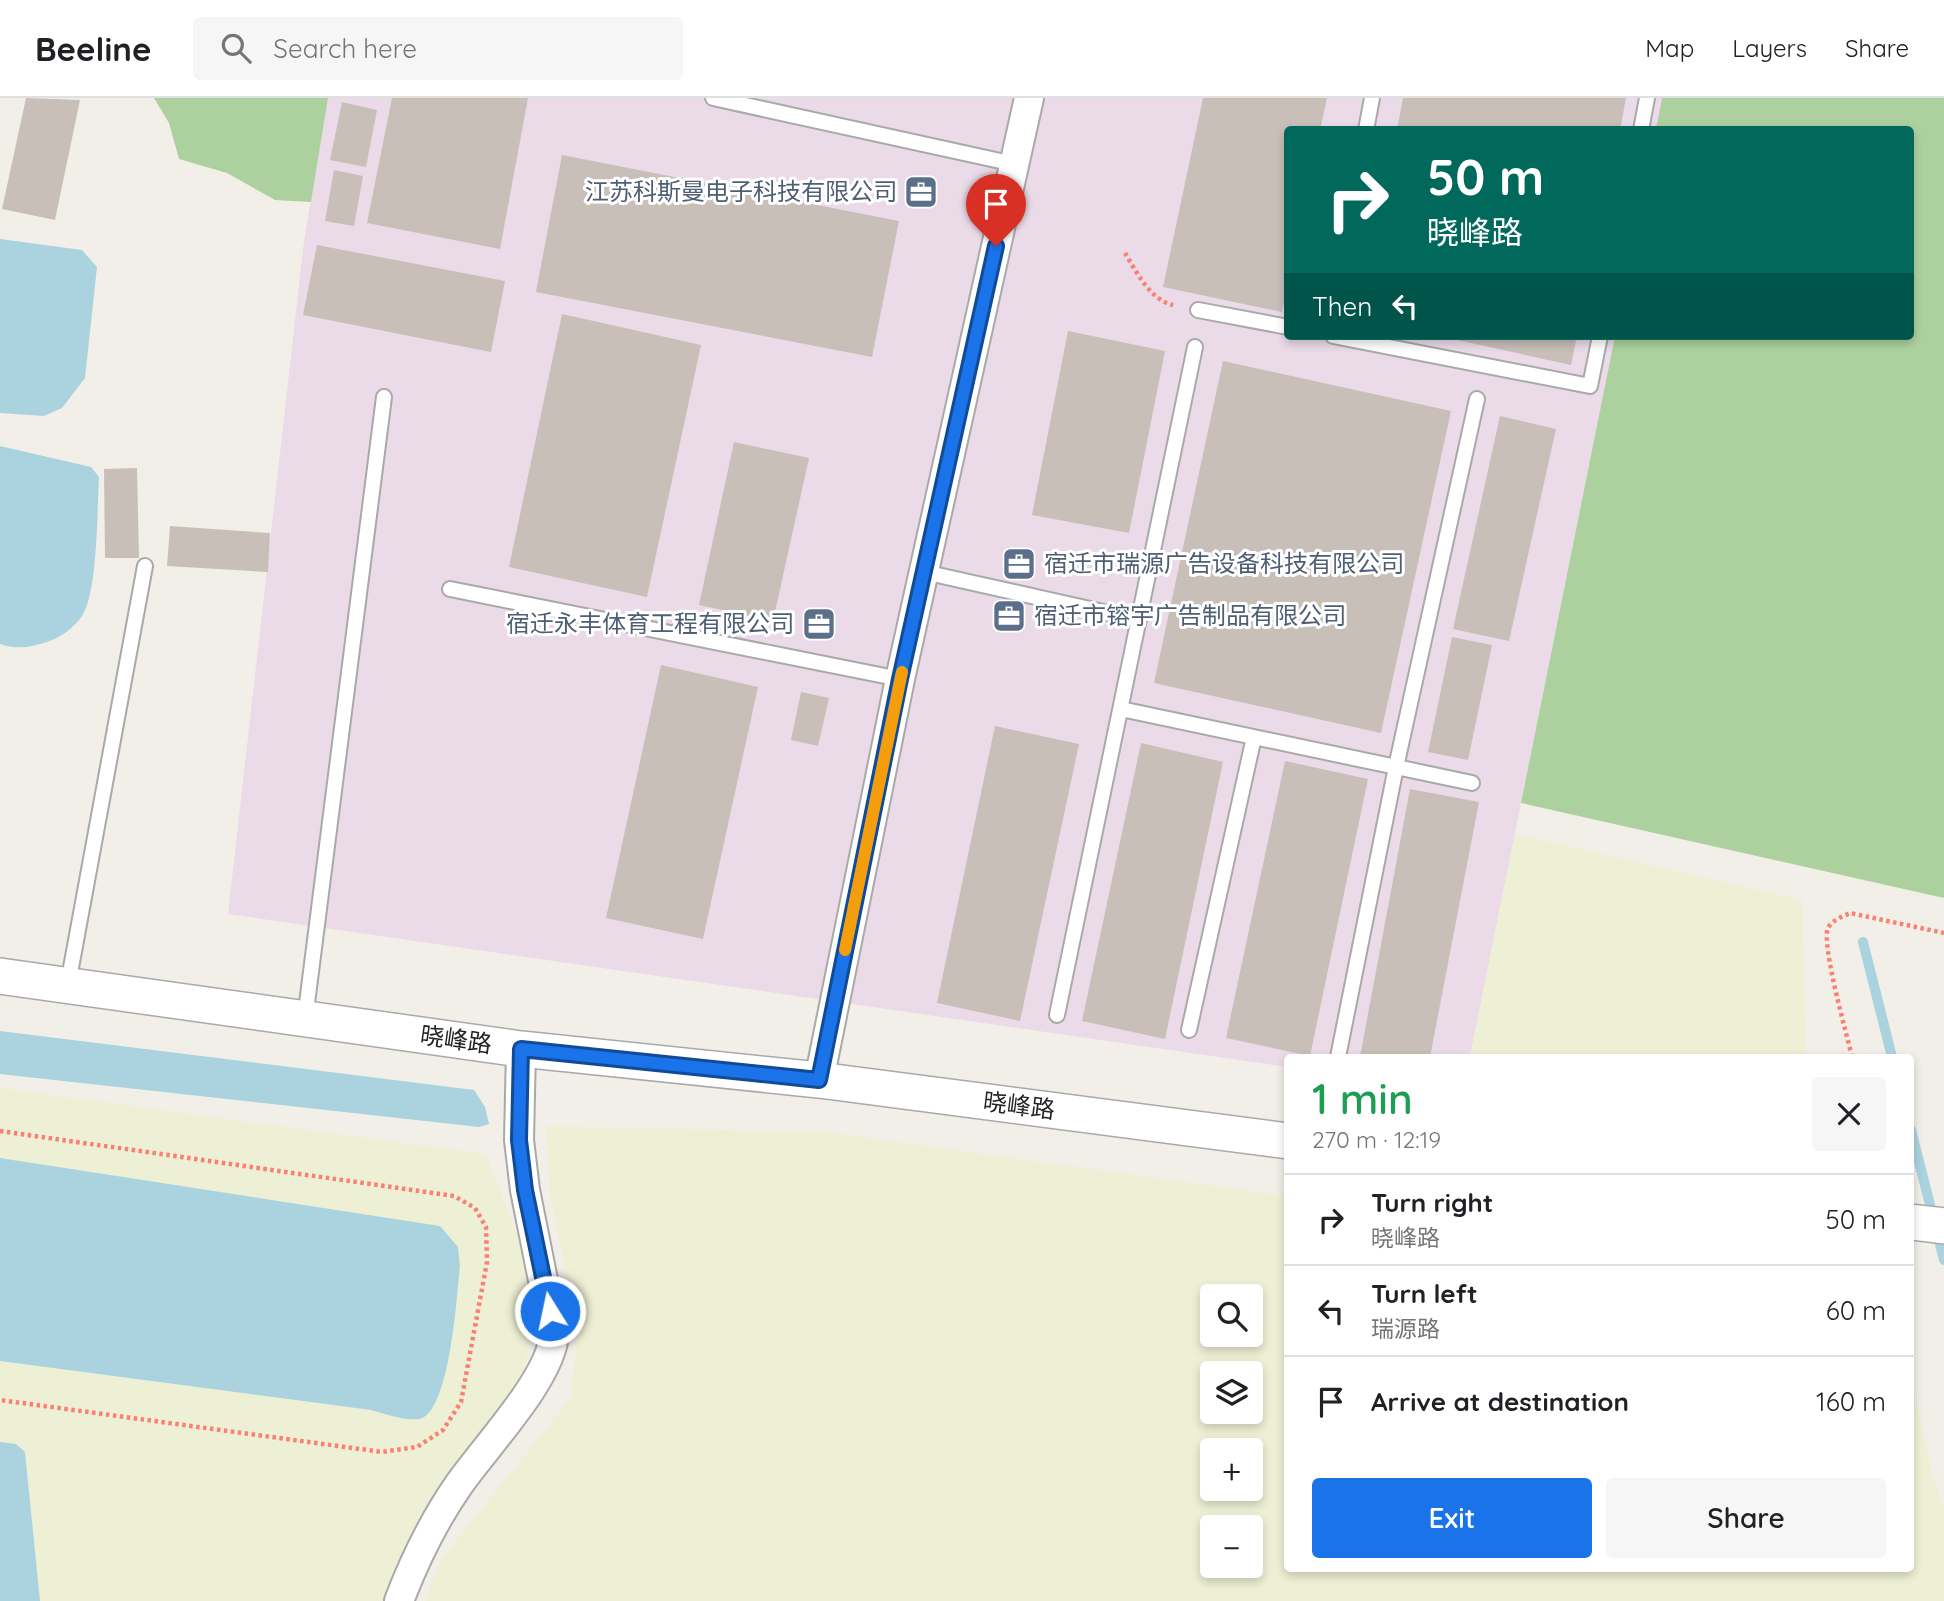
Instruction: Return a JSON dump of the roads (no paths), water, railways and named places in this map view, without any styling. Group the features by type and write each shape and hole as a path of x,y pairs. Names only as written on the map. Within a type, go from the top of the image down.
{"street":[{"path":"819,1080 900,679 1029,98"},
{"name":"晓峰路","path":"0,976 521,1049 819,1080 1284,1140"},
{"path":"399,1601 419,1549 459,1483 512,1415 553,1349 554,1335 525,1190 519,1140 521,1049"},
{"path":"1914,1222 1944,1226"}],"lane":[{"path":"713,98 1014,164"},
{"path":"1367,126 1373,98"},
{"path":"1642,126 1647,98"},
{"path":"1198,310 1284,326"},
{"path":"1354,340 1590,386 1599,340"},
{"path":"1057,1015 1195,347"},
{"path":"305,1019 384,397"},
{"path":"1339,1054 1396,767 1477,400"},
{"path":"68,986 145,566"},
{"path":"924,572 1139,620"},
{"path":"450,589 900,679"},
{"path":"1121,709 1472,783"},
{"path":"1189,1030 1254,737"}],"water":[{"path":"0,239 82,250 97,267 85,378 62,408 44,416 0,413"},
{"path":"0,446 91,467 99,477 94,570 87,604 82,616 66,632 52,640 30,646 12,647 0,644"},
{"path":"0,1031 474,1090 485,1107 489,1124 479,1127 0,1074"},
{"path":"0,1158 440,1226 458,1247 460,1266 445,1376 430,1412 419,1419 407,1419 371,1410 0,1361"},
{"path":"0,1442 16,1444 25,1452 40,1601 0,1601"}],"waterway":[{"path":"1863,942 1891,1054"},
{"path":"1914,1142 1944,1260"}],"place":[{"name":"江苏科斯曼电子科技有限公司","path":"921,192"},
{"name":"宿迁市瑞源广告设备科技有限公司","path":"1019,564"},
{"name":"宿迁市镕宇广告制品有限公司","path":"1009,616"},
{"name":"宿迁永丰体育工程有限公司","path":"819,624"}]}
